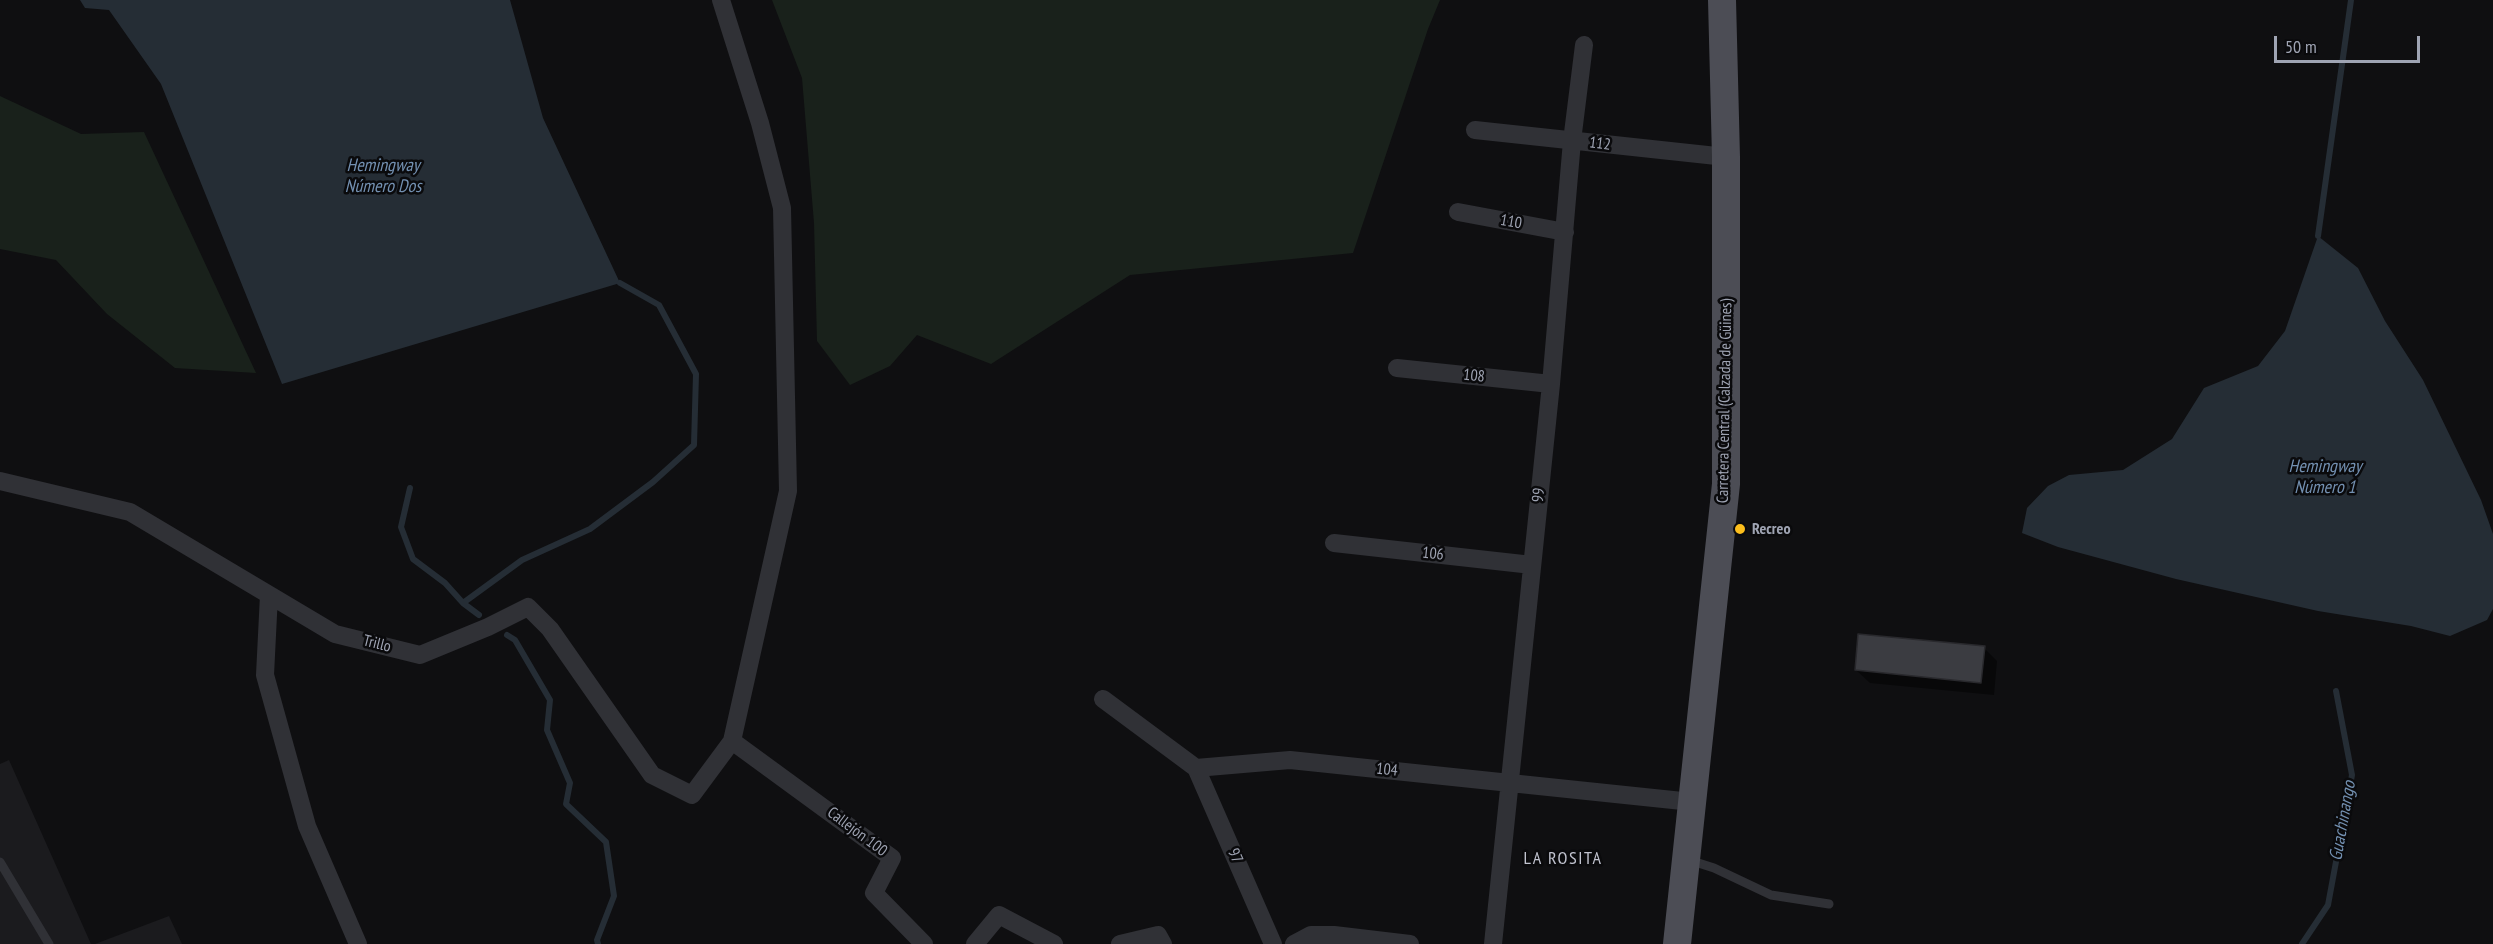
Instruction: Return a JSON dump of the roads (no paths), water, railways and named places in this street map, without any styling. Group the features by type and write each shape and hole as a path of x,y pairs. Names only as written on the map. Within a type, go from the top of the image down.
{"main road":[{"name":"Carretera Central (Calzada de Güines)","path":"1677,944 1726,484 1726,157 1722,0"}],"street":[{"path":"721,0 760,123 782,208 788,431 788,490 732,741"},
{"name":"99","path":"1493,944 1551,384 1572,141 1584,45"},
{"name":"112","path":"1475,130 1726,157"},
{"name":"110","path":"1458,212 1565,232"},
{"name":"108","path":"1397,368 1551,384"},
{"name":"Trillo","path":"0,481 130,512 335,634 420,655 488,627 528,607 550,629 652,775 692,795 732,741"},
{"name":"106","path":"1334,543 1532,566"},
{"path":"269,595 266,675 307,826 358,944"},
{"path":"1103,699 1196,768"},
{"name":"Callejón 100","path":"732,741 892,858 874,893 924,944"},
{"name":"104","path":"1196,768 1290,760 1692,802"},
{"name":"97","path":"1196,768 1273,944"},
{"path":"975,944 999,915 1054,944"},
{"path":"1294,944 1311,935 1334,935 1410,944"},
{"path":"1120,944 1160,939"}],"lane":[{"path":"1687,859 1714,868 1771,895 1829,904"},
{"path":"0,862 49,944"}],"water":[{"name":"Hemingway Número Dos","path":"80,0 510,0 543,118 620,283 282,384 161,84 109,10 85,8"},
{"name":"Hemingway Número 1","path":"2318,236 2358,268 2385,321 2423,380 2481,500 2493,534 2493,609 2487,620 2450,636 2411,626 2318,611 2176,579 2058,547 2022,533 2027,508 2048,486 2069,475 2123,470 2172,439 2204,388 2258,366 2285,331"}],"waterway":[{"path":"2318,236 2351,0"},
{"path":"463,603 522,560 590,529 653,482 694,445 696,374 659,305 620,283"},
{"name":"Guachinango","path":"410,488 401,527 413,559 445,583 463,603 479,615"},
{"name":"Guachinango","path":"507,635 515,640 550,700 547,730 570,783 566,804 606,842 614,896 597,940 598,944"},
{"name":"Guachinango","path":"2302,944 2328,905 2352,775 2336,691"}],"place":[{"name":"Recreo","path":"1740,529"}],"district":[{"name":"LA ROSITA","path":"1563,859"}]}
